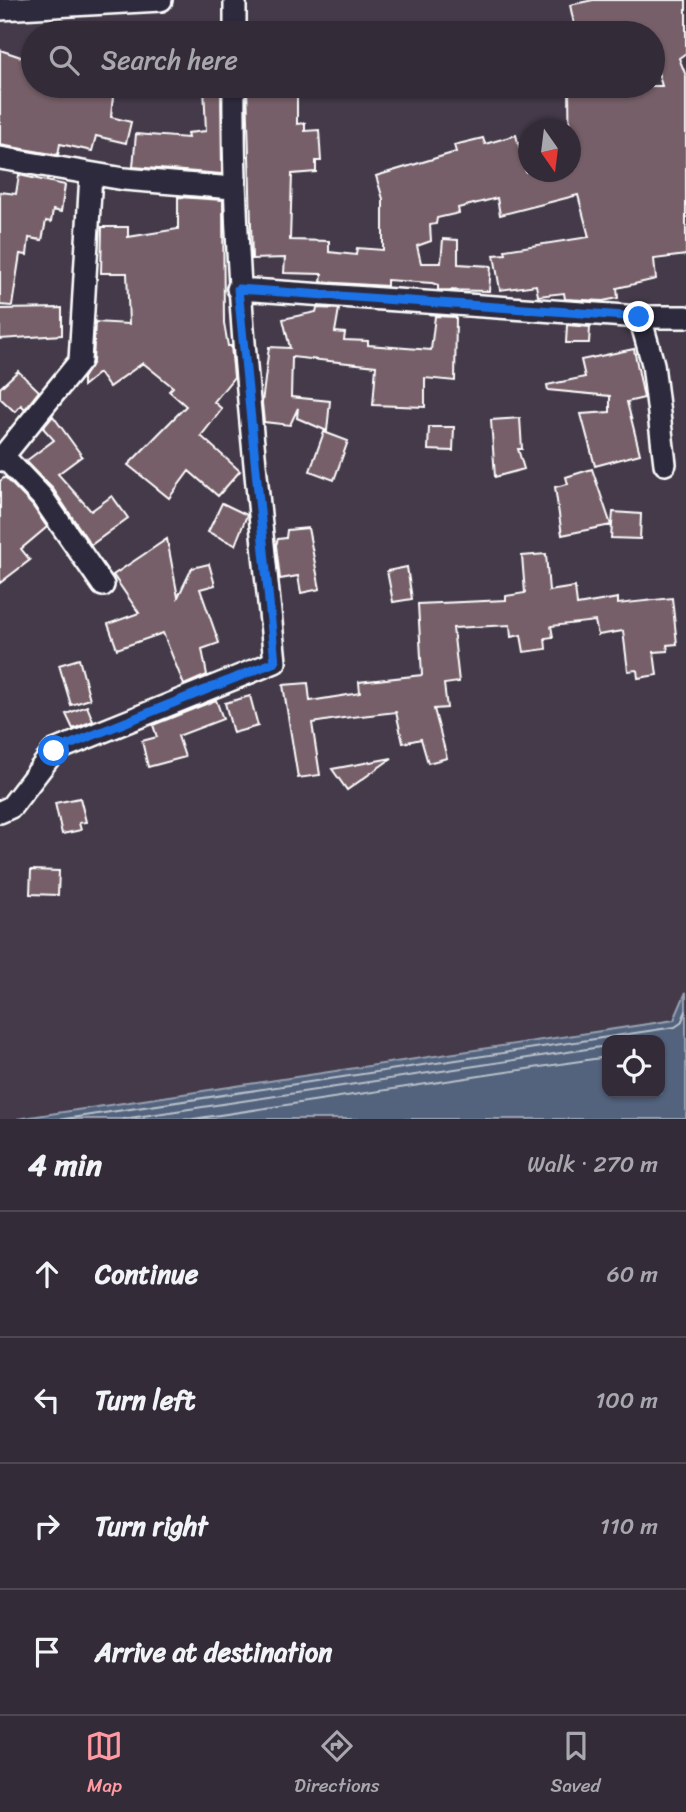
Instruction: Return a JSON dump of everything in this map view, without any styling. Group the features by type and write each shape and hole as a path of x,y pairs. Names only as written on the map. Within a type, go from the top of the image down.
{"street":[{"path":"0,9 162,0"},
{"path":"235,0 235,21"},
{"path":"0,812 11,807 54,751 275,662 238,289 233,188 234,98"},
{"path":"0,158 91,174 233,188"},
{"path":"91,174 80,361 2,458 41,497 103,585"},
{"path":"238,289 639,317 686,317"},
{"path":"639,317 653,363 665,464"}],"water":[{"path":"686,992 686,1119 17,1119 674,1020"}],"building":[{"path":"593,0 686,0 686,53 679,58 686,76 686,255 654,259 656,279 617,288 618,298 603,301 565,299 564,293 538,296 536,285 500,290 494,255 506,254 505,250 589,237 578,195 500,215 497,198 458,208 459,213 437,218 436,224 430,225 431,241 417,246 421,263 441,263 443,239 458,240 458,264 491,266 489,291 438,290 438,285 432,283 387,280 387,286 321,282 322,274 284,273 285,258 252,259 247,98 297,98 297,124 305,123 305,131 319,130 321,161 316,161 316,172 292,174 290,240 329,241 329,252 356,255 357,248 383,250 383,199 376,176 456,152 454,145 483,138 485,144 516,135 518,182 581,182 581,119 569,119 569,98 665,98 665,21 573,21 570,5"},
{"path":"0,50 21,57 21,98 113,98 111,117 131,122 126,143 96,136 92,151 60,144 58,155 0,145"},
{"path":"205,98 221,98 222,174 133,167 136,134 188,138 187,133 206,131"},
{"path":"19,175 65,185 61,212 53,210 51,222 46,221 42,240 29,238 27,255 20,254 12,306 0,305 0,192 16,194"},
{"path":"178,197 223,200 224,323 228,346 231,346 234,377 214,402 222,409 201,436 240,471 218,496 189,471 169,498 128,465 186,406 169,391 173,387 143,363 109,387 99,373 83,386 83,378 93,362 95,322 129,324 127,273 101,273 102,227 128,227 128,237 178,229"},
{"path":"62,308 62,335 0,339 0,309"},
{"path":"317,308 339,309 335,332 345,333 344,340 368,341 368,345 431,350 435,316 456,317 455,381 425,378 425,407 373,405 376,366 292,357 291,397 330,401 327,431 297,418 298,408 290,425 264,422 262,403 269,347 290,348 283,319 316,312"},
{"path":"567,325 590,327 589,343 566,343"},
{"path":"634,349 644,398 627,402 640,454 595,466 581,414 610,412 610,396 548,390 547,385 585,377 581,360"},
{"path":"18,371 39,391 25,409 21,405 15,412 0,398 0,388"},
{"path":"53,416 82,456 58,474 91,511 112,496 128,518 91,545 53,489 26,461 54,440 43,428"},
{"path":"520,418 522,449 518,449 524,469 495,477 491,420"},
{"path":"429,427 454,427 453,451 428,450"},
{"path":"324,432 348,441 334,480 310,471"},
{"path":"592,469 611,525 562,535 555,487 568,484 566,477"},
{"path":"5,477 32,505 47,527 21,549 30,560 0,583 0,481"},
{"path":"222,503 247,515 235,545 208,532"},
{"path":"613,512 641,514 640,539 611,538"},
{"path":"308,528 320,589 301,593 298,576 280,579 276,545 278,539 286,538 287,530"},
{"path":"167,539 178,597 192,568 209,564 215,585 200,589 219,643 202,649 207,675 184,685 163,633 117,649 108,624 139,613 113,575"},
{"path":"546,554 549,591 575,587 577,605 618,598 618,604 672,598 677,644 667,645 668,651 654,652 657,675 638,678 637,670 628,671 623,631 598,635 595,621 551,626 553,637 545,638 546,649 524,652 521,635 511,637 510,625 453,628 459,682 444,684 447,708 434,709 447,758 428,763 421,739 403,743 396,712 343,718 312,723 320,775 298,778 283,685 308,683 310,701 360,693 359,682 422,675 418,604 506,600 506,596 525,593 522,556"},
{"path":"407,567 412,599 393,602 387,571"},
{"path":"79,659 90,699 71,705 59,665"},
{"path":"250,696 258,726 233,733 225,703"},
{"path":"216,700 223,719 178,736 185,757 148,767 142,741 157,737 153,725"},
{"path":"87,706 93,721 73,729 66,714"},
{"path":"392,758 347,790 332,769"},
{"path":"80,798 86,822 79,823 81,830 62,834 55,803"},
{"path":"31,870 59,871 58,895 30,894"}],"route":[{"path":"54,751 275,662 238,289 639,317"}]}
